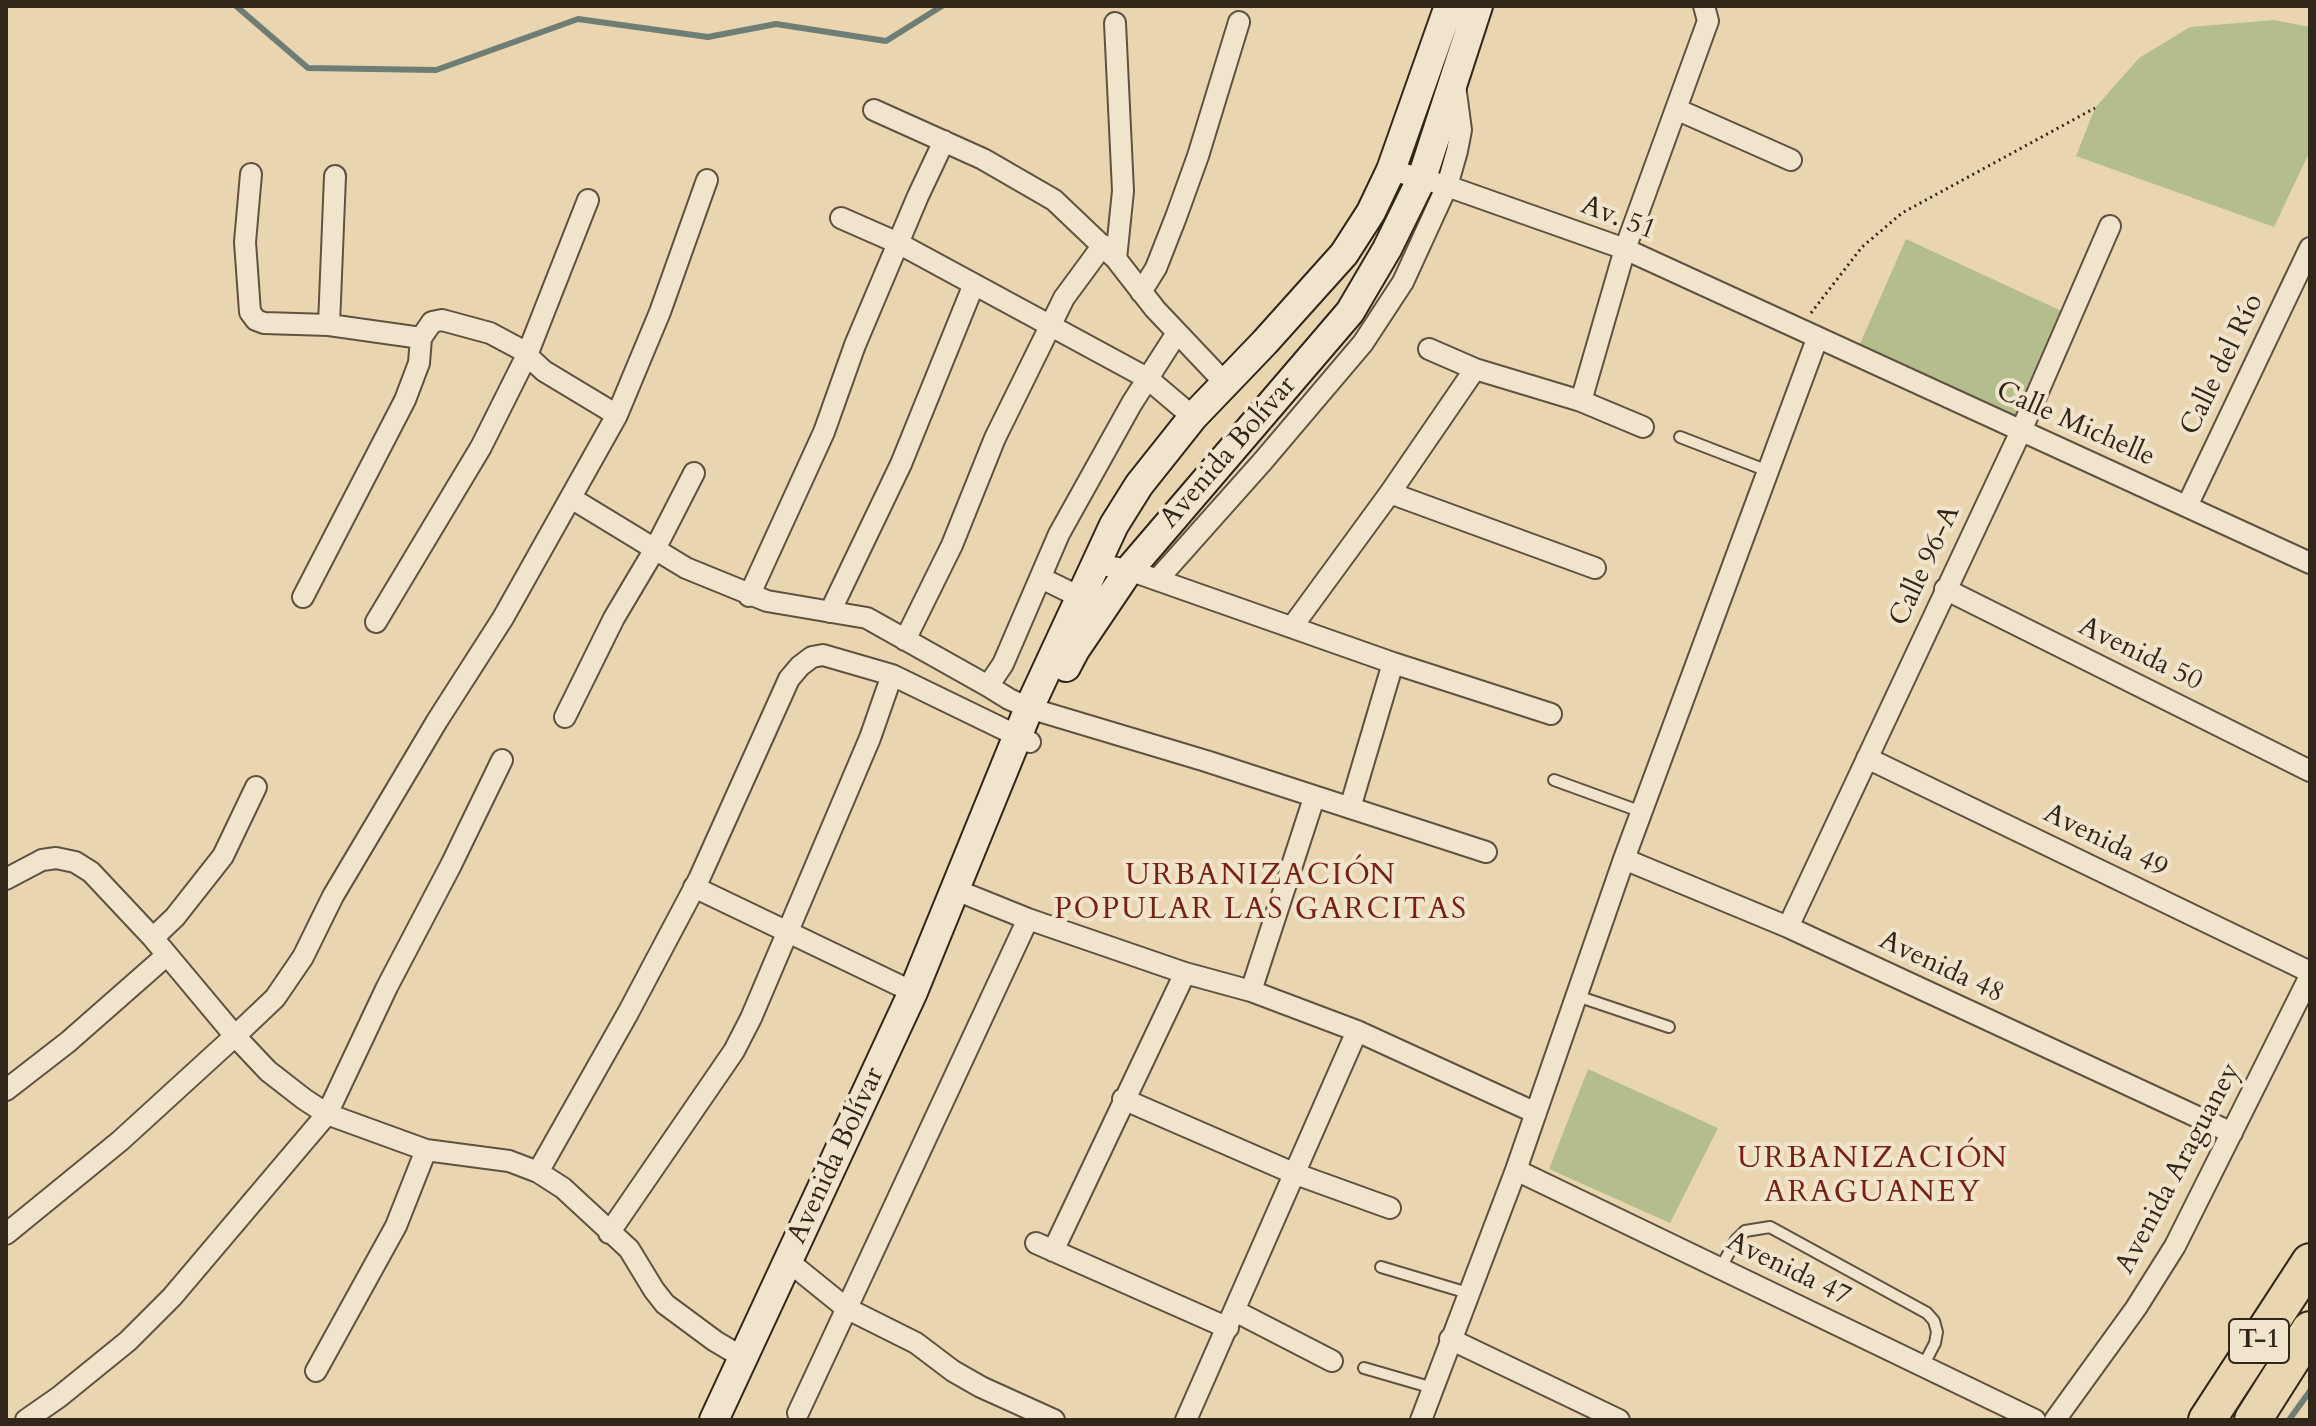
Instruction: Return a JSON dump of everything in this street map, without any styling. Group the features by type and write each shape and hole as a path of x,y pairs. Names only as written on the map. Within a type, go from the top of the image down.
{"highway":[{"name":"T-1","path":"2207,1420 2310,1262"},
{"path":"2253,1420 2310,1330"}],"main road":[{"name":"Avenida Bolívar","path":"714,1420 913,992 1037,709 1080,597 1114,525 1139,485 1193,417 1344,254 1371,212 1391,170 1449,6"},
{"name":"Avenida Bolívar","path":"1037,709 1129,570 1350,312 1387,249 1434,182 1454,76 1478,6"}],"street":[{"path":"1581,401 1625,249 1676,109 1706,13"},
{"path":"1141,292 1156,268 1189,181 1239,22"},
{"path":"905,640 952,545 995,438 1064,298 1110,252 1123,191 1115,23"},
{"path":"1676,109 1791,160"},
{"path":"874,110 983,159 1054,200 1110,252 1141,292 1225,383"},
{"path":"749,596 835,407 855,345 944,141"},
{"name":"Av. 51","path":"1391,170 1625,249 1808,335"},
{"path":"251,174 245,242 250,312 256,320 264,323 329,325 421,338"},
{"path":"329,325 335,176"},
{"path":"6,1234 120,1141 235,1036 275,998 303,957 333,896 437,721 503,618 617,415 660,312 707,180"},
{"path":"1157,580 1263,461 1371,330 1403,282 1434,182"},
{"path":"376,622 481,447 527,355 588,200"},
{"path":"841,218 898,243 1147,378 1193,417"},
{"name":"Calle 96-A","path":"1788,927 1876,762 1945,589 2021,431 2110,226"},
{"name":"Calle del Río","path":"2187,506 2310,248"},
{"path":"830,612 901,464 974,284"},
{"path":"303,597 409,391 419,363 421,338 427,326 442,320 490,333 527,355 544,371 617,415"},
{"path":"988,686 1003,664 1059,534 1147,378 1177,333"},
{"path":"1421,1420 1516,1170 1624,859 1768,471 1808,335"},
{"name":"Calle Michelle","path":"1808,335 2310,563"},
{"path":"1429,349 1475,369 1581,401 1643,427"},
{"path":"1292,627 1390,493 1475,369"},
{"path":"1237,443 1263,461"},
{"path":"565,717 614,618 655,549 694,473"},
{"path":"1390,493 1595,568"},
{"path":"571,498 686,568 749,596 867,618 1009,699 1486,852"},
{"path":"1096,564 1129,570 1393,663 1551,714"},
{"path":"1041,578 1080,597"},
{"name":"Avenida 50","path":"1945,589 2310,771"},
{"path":"538,1172 628,1013 694,887 789,679 800,666 812,657 823,655 892,675 1024,739"},
{"path":"1350,808 1393,663"},
{"path":"609,1233 734,1051 751,1018 870,738 892,675"},
{"path":"26,1420 128,1341 172,1297 327,1114 387,987 502,760"},
{"name":"Avenida 49","path":"1876,762 2307,972"},
{"path":"153,938 175,917 223,856 256,787"},
{"path":"1251,991 1314,798"},
{"path":"6,879 42,860 56,858 75,862 91,872 153,938 235,1036 268,1071 304,1099 327,1114 426,1150 509,1161 538,1172 563,1188 629,1249 665,1304 742,1357"},
{"name":"Avenida 48","path":"1624,859 1788,927 2232,1133"},
{"path":"694,887 913,992"},
{"path":"956,890 1028,919 1185,973 1251,991 1357,1031 1536,1113"},
{"path":"798,1413 1028,919"},
{"path":"6,1090 68,1042 167,955"},
{"name":"Avenida Araguaney","path":"2055,1420 2136,1308 2175,1246 2307,972"},
{"path":"1185,973 1123,1099 1044,1247 1332,1361"},
{"path":"1186,1420 1357,1031"},
{"path":"1123,1099 1293,1173 1390,1208"},
{"path":"316,1371 396,1226 426,1150"},
{"name":"Avenida 47","path":"1516,1170 2035,1420"},
{"path":"788,1261 846,1308 916,1343 953,1371 981,1387 1054,1420"},
{"path":"1450,1339 1619,1420"}],"lane":[{"path":"1680,437 1768,471"},
{"path":"1554,780 1642,812"},
{"path":"1577,996 1669,1027"},
{"path":"1720,1269 1736,1240 1745,1231 1770,1227 1927,1313 1934,1321 1937,1332 1923,1366"},
{"path":"1381,1267 1468,1293"},
{"path":"1364,1368 1433,1388"}],"path":[{"path":"1808,335 1862,247 1879,230 1902,213 2095,108"}],"green space":[{"path":"2274,20 2310,27 2310,151 2274,227 2076,156 2095,108 2139,58 2190,27"},
{"path":"1906,239 2068,314 2018,426 1856,353"},
{"path":"1588,1069 1718,1128 1670,1223 1549,1169"}],"waterway":[{"path":"236,6 308,68 436,70 578,19 708,37 776,24 886,41 942,6"},
{"path":"2289,1420 2310,1391"}],"district":[{"name":"URBANIZACIÓN POPULAR LAS GARCITAS","path":"1261,894"},
{"name":"URBANIZACIÓN ARAGUANEY","path":"1873,1177"}]}
